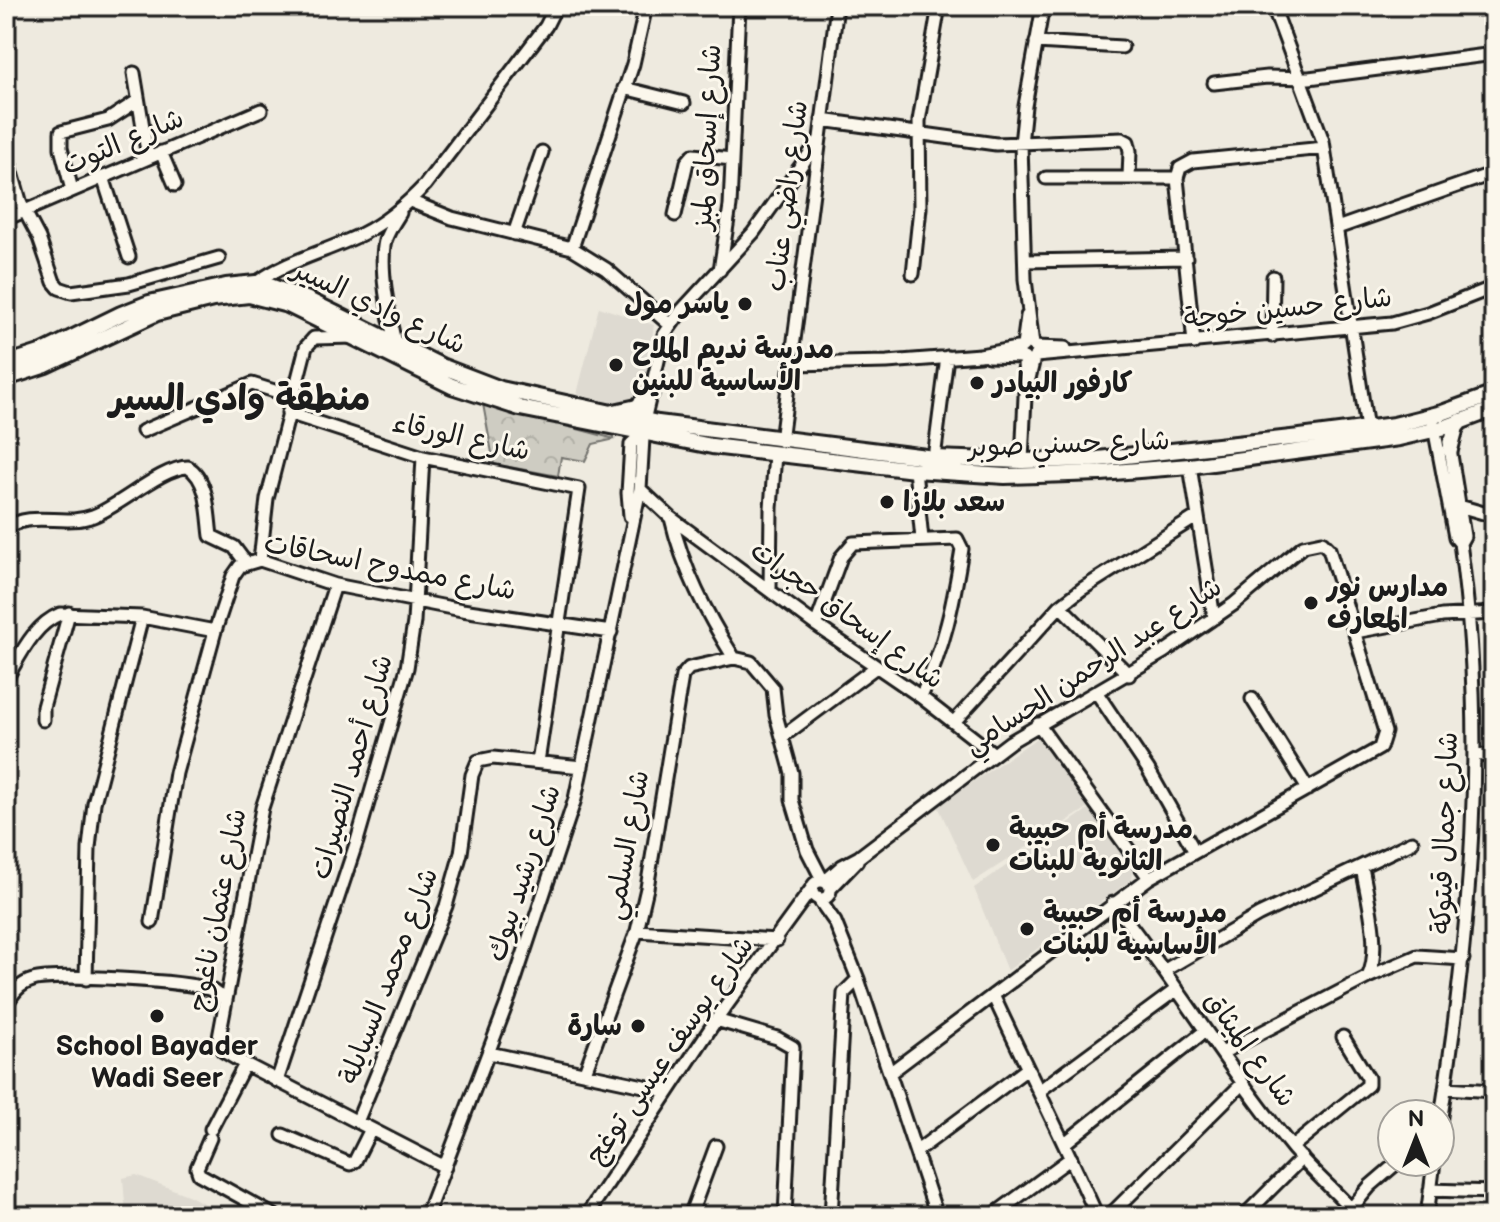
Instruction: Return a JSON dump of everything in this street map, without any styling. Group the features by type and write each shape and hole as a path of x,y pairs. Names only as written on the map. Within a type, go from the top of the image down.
{"main road":[{"name":"شارع وادي السير","path":"6,364 43,352 100,323 149,303 226,286 255,289 424,374 481,397 539,413 643,427"},
{"name":"شارع وادي السير","path":"6,378 46,365 157,313 270,286 306,299 441,366 501,389 606,412 643,427"},
{"path":"606,412 632,409 651,393"},
{"name":"شارع حسني صوبر","path":"876,459 915,470 1005,476 1190,466 1356,445 1439,421 1494,394"},
{"name":"شارع حسني صوبر","path":"643,427 876,459 1022,461 1124,457 1461,421 1494,409"},
{"path":"1450,450 1456,427 1461,421"}],"street":[{"path":"395,343 388,306 384,249 387,236 407,204 425,185 546,26 556,6"},
{"path":"572,248 641,35 646,6"},
{"name":"شارع إسحاق لمبز","path":"719,271 728,230 739,6"},
{"name":"شارع راضي عناب","path":"770,589 771,508 778,447 792,364 837,6"},
{"path":"913,274 920,208 919,135 939,6"},
{"path":"1022,461 1029,352 1021,144 1043,6"},
{"path":"1273,6 1324,148 1367,429"},
{"path":"1036,42 1122,47"},
{"path":"1214,83 1267,77 1299,78 1494,54"},
{"path":"134,73 148,157"},
{"path":"624,88 684,103"},
{"path":"72,190 61,148 61,132 108,120 137,101"},
{"name":"شارع التوت","path":"6,219 261,110"},
{"path":"822,120 919,135 1021,144 1090,139 1126,141 1130,151 1129,177"},
{"path":"643,427 662,341 670,325 763,221 820,139"},
{"path":"1194,343 1177,178 1180,168 1193,161 1324,148"},
{"path":"161,152 175,185"},
{"path":"514,234 542,152"},
{"path":"675,215 687,162 693,155 732,159"},
{"path":"9,162 24,210 39,238 54,282 62,290 129,284 219,258"},
{"path":"1337,228 1494,173"},
{"path":"103,177 129,257"},
{"path":"1046,178 1177,178"},
{"path":"407,204 572,248 606,269 670,325"},
{"path":"255,289 279,268 364,233 407,204"},
{"path":"1025,261 1186,258"},
{"path":"1272,336 1273,277"},
{"name":"شارع حسين خوجة","path":"792,364 855,364 1194,343 1350,329 1403,321 1494,287"},
{"path":"260,560 265,511 288,413 309,342 314,338 354,337"},
{"path":"934,458 947,357"},
{"path":"143,431 252,384 294,397"},
{"name":"شارع الورقاء","path":"288,413 423,457 579,489 559,623"},
{"path":"1461,421 1494,416"},
{"name":"شارع جمال قيتوكة","path":"1439,421 1450,450 1464,536 1460,543"},
{"name":"شارع جمال قيتوكة","path":"1439,421 1455,537 1460,543 1474,687 1473,839 1463,959 1444,1098"},
{"name":"شارع رشيد بيوك","path":"426,1216 489,1053 559,851 582,767 640,489 643,427"},
{"name":"شارع رشيد بيوك","path":"631,533 628,493 630,448 643,427"},
{"name":"شارع أحمد النصيرات","path":"277,1081 334,913 397,707 411,649 423,457"},
{"path":"1190,466 1214,618"},
{"path":"6,528 27,519 94,516 170,472 188,467 195,472 208,506 211,535 234,547 246,563"},
{"path":"915,470 922,539"},
{"name":"شارع إسحاق حجرات","path":"640,489 671,518 816,625 921,697 994,754"},
{"path":"1459,506 1494,516"},
{"path":"954,722 1060,606 1196,517"},
{"path":"671,518 692,583 734,658 751,662 773,688 792,773 792,800 807,850 858,979 937,1216"},
{"path":"816,625 841,557 853,543 957,539 962,549 950,622 938,661 921,697"},
{"name":"شارع عبد الرحمن الحسامي","path":"821,889 842,866 859,857 994,754 1038,724 1129,675 1214,618 1303,546 1322,542 1332,555 1386,737 1380,748 1149,878 891,1072"},
{"name":"شارع ممدوح اسحاقات","path":"152,922 176,773 233,576 246,563 260,560 335,585 415,601 611,632"},
{"name":"شارع عثمان ناغوج","path":"335,585 266,793 233,970 224,999 218,1043 223,1051 245,1064 445,1167"},
{"path":"1060,606 1129,675"},
{"path":"6,679 43,624 69,613 142,617 215,631"},
{"path":"43,720 43,707 69,613"},
{"path":"1355,632 1468,613 1494,613"},
{"path":"86,979 92,816 142,617"},
{"path":"538,762 559,623"},
{"name":"شارع السلمي","path":"585,1072 637,931 682,676 689,668 734,658"},
{"path":"782,737 876,667"},
{"path":"1097,693 1148,769 1195,852"},
{"path":"1252,699 1308,789"},
{"path":"1038,724 1149,878"},
{"path":"1474,753 1494,758"},
{"name":"شارع محمد السبايلة","path":"357,1122 446,906 461,853 474,767 484,758 582,767"},
{"path":"1165,970 1259,915 1412,842"},
{"path":"1362,867 1374,949 1368,977"},
{"name":"شارع يوسف عيسى توغج","path":"586,1216 716,1020 796,913 821,889"},
{"name":"شارع الميثاق","path":"1113,903 1292,1147 1351,1213"},
{"path":"637,931 777,940"},
{"path":"1222,1053 1368,977 1417,956 1463,959"},
{"path":"6,1005 19,986 41,978 204,988 224,999"},
{"path":"831,1216 844,993 858,979"},
{"path":"6,980 19,986"},
{"path":"1039,1091 1177,989"},
{"path":"993,995 1097,1216"},
{"path":"716,1020 777,1038 793,1047 785,1216"},
{"path":"1065,1143 1205,1031"},
{"path":"1292,1147 1368,1085 1368,1078 1343,1037"},
{"path":"489,1053 667,1091"},
{"path":"245,1064 210,1134 197,1168 199,1174 275,1216"},
{"path":"917,1151 1027,1069"},
{"path":"1109,1216 1243,1083"},
{"path":"1445,1088 1494,1091"},
{"path":"283,1135 350,1164 355,1161 371,1129"},
{"path":"690,1216 716,1146"},
{"path":"992,1216 1071,1158"},
{"path":"1244,1216 1302,1158"},
{"path":"1351,1213 1383,1178"},
{"path":"1427,1216 1432,1178"},
{"path":"1430,1190 1494,1192"}],"shaded area":[{"name":"مدرسة نديم الملاح الأساسية للبنين","path":"599,307 654,325 644,390 637,401 617,406 577,394"},
{"name":"مدرسة أم حبيبة الثانوية للبنات","path":"1037,738 1089,807 973,882 938,806"},
{"name":"مدرسة أم حبيبة الأساسية للبنات","path":"1093,806 1134,869 1132,879 1007,971 974,888"},
{"path":"136,1175 190,1196 227,1216 126,1216 123,1178"}],"green space":[{"path":"483,404 615,439 593,444 585,461 561,457 558,476 494,464"}],"place":[{"name":"ياسر مول","path":"745,304"},
{"name":"مدرسة نديم الملاح الأساسية للبنين","path":"616,365"},
{"name":"كارفور البيادر","path":"977,383"},
{"name":"سعد بلازا","path":"887,502"},
{"name":"مدارس نور المعارف","path":"1311,603"},
{"name":"مدرسة أم حبيبة الثانوية للبنات","path":"993,845"},
{"name":"مدرسة أم حبيبة الأساسية للبنات","path":"1027,929"},
{"name":"School Bayader Wadi Seer","path":"157,1016"},
{"name":"سارة","path":"638,1026"}],"district":[{"name":"منطقة وادي السير","path":"240,399"}]}
